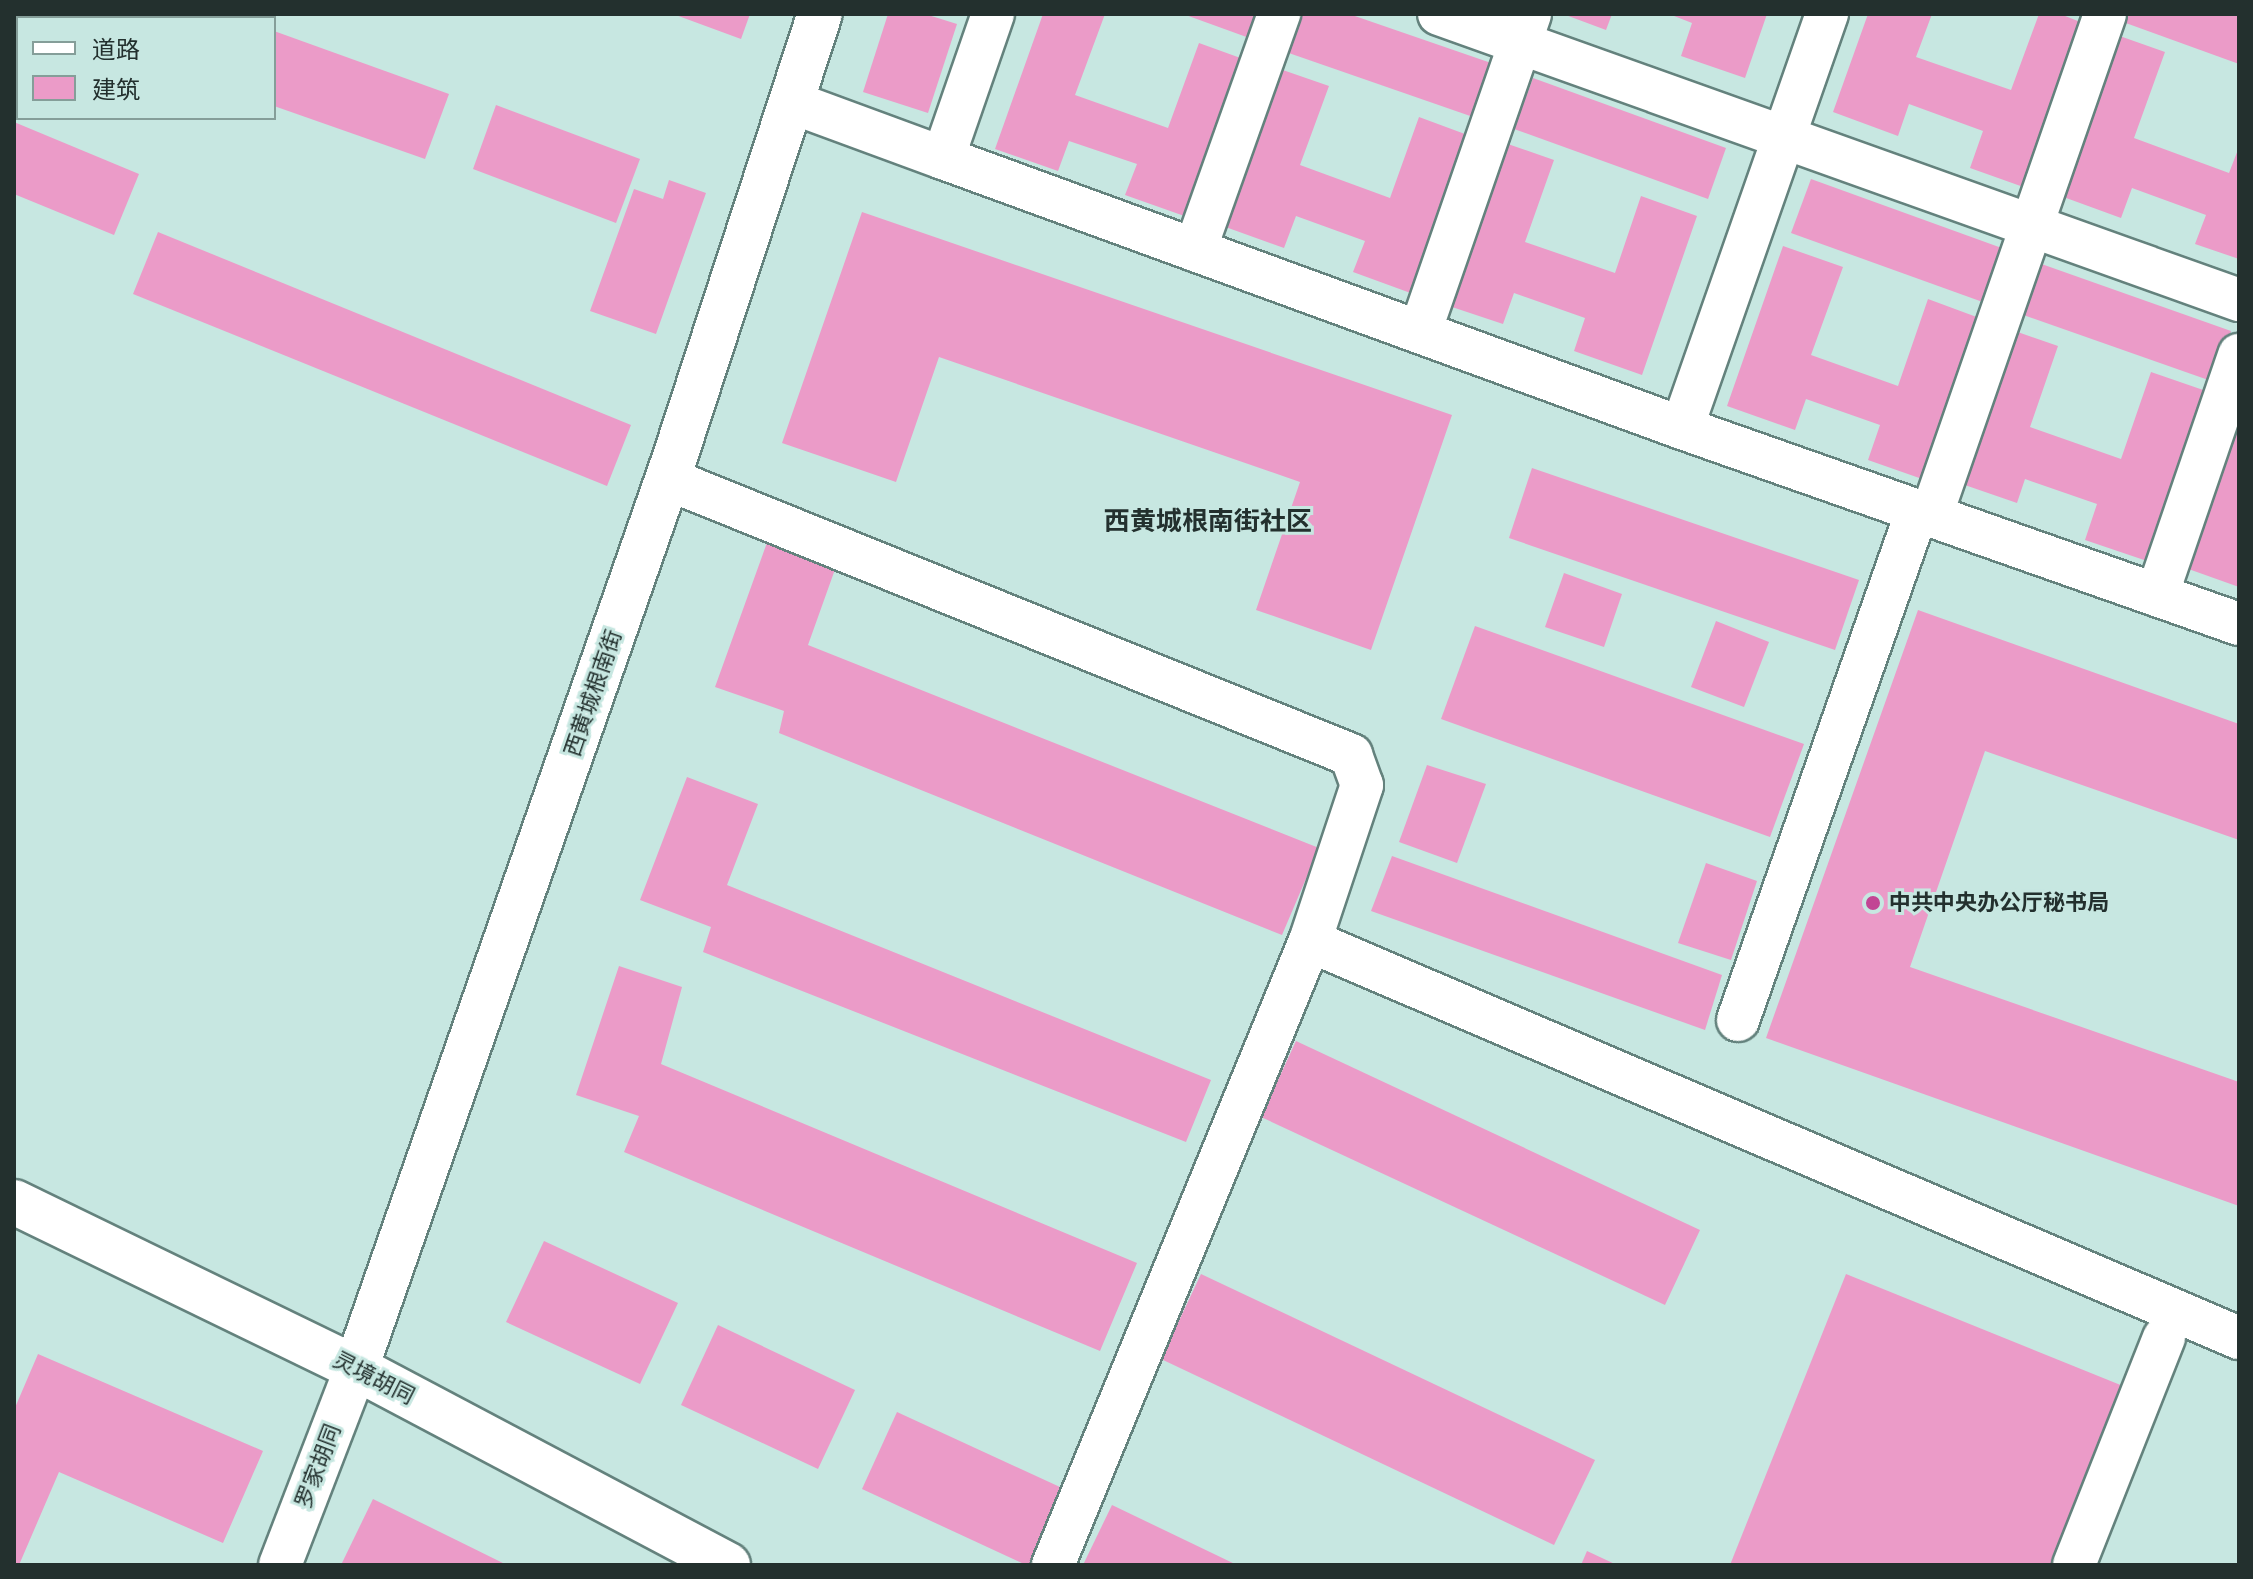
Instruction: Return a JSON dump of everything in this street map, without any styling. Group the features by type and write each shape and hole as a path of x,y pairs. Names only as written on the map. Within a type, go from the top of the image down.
{"main road":[{"name":"西黄城根南街","path":"356,1368 668,479 820,14"},
{"name":"灵境胡同","path":"14,1202 356,1368 728,1565"}],"street":[{"path":"943,158 993,14"},
{"path":"1195,250 1279,14"},
{"path":"1439,14 1525,29 1784,139 2239,300"},
{"path":"1682,428 1827,14"},
{"path":"1738,1020 2031,227 2105,14"},
{"path":"1420,332 1525,29"},
{"path":"791,102 1682,428 2239,624"},
{"path":"2157,595 2239,355"},
{"path":"668,479 1351,755 1362,785 1310,941 1053,1565"},
{"path":"1310,941 2239,1338"},
{"path":"2074,1565 2164,1338"},
{"name":"罗家胡同","path":"280,1565 356,1368"}],"building":[{"path":"107,14 201,14 200,16"},
{"path":"673,14 750,14 741,39"},
{"path":"888,14 925,14 957,24 928,113 863,92"},
{"path":"1043,14 1105,14 1075,95 1168,128 1199,43 1246,60 1190,218 1125,195 1137,164 1069,141 1058,171 995,149"},
{"path":"1183,14 1261,14 1252,39"},
{"path":"1296,14 1349,14 1494,64 1476,118 1283,51"},
{"path":"1563,14 1612,14 1606,30"},
{"path":"1669,14 1767,14 1745,78 1681,56 1692,23"},
{"path":"1868,14 1932,14 1916,57 2011,90 2039,14 2060,14 2088,25 2029,189 1970,168 1983,131 1909,104 1898,136 1833,112"},
{"path":"2126,14 2239,14 2239,64 2123,22"},
{"path":"276,32 449,94 425,159 276,107"},
{"path":"2114,34 2165,52 2134,138 2229,173 2239,147 2239,259 2195,244 2206,215 2132,188 2121,218 2058,195"},
{"path":"1277,68 1329,86 1300,165 1390,198 1419,117 1473,137 1416,295 1353,272 1365,241 1296,216 1284,248 1220,225"},
{"path":"1533,78 1726,148 1708,199 1514,129"},
{"path":"496,105 640,159 616,223 473,169"},
{"path":"14,122 139,174 114,235 14,194"},
{"path":"1502,142 1554,160 1525,242 1615,273 1641,196 1697,216 1642,375 1574,351 1585,318 1514,293 1503,324 1446,305"},
{"path":"1811,179 2010,251 1991,305 1791,233"},
{"path":"669,180 706,193 656,334 590,311 634,189 663,199"},
{"path":"862,212 1452,415 1371,650 1256,610 1300,482 939,357 896,482 782,443"},
{"path":"158,232 631,425 607,486 133,294"},
{"path":"1783,246 1843,267 1811,355 1898,386 1928,299 1982,319 1925,480 1868,460 1880,425 1806,399 1795,430 1727,406"},
{"path":"2033,261 2231,331 2214,382 2015,312"},
{"path":"2012,330 2058,346 2030,427 2121,459 2151,372 2209,392 2150,562 2085,540 2097,504 2025,479 2017,503 1959,483"},
{"path":"2239,404 2239,587 2180,566"},
{"path":"1532,468 1859,580 1835,650 1509,538"},
{"path":"769,537 838,561 808,645 1319,848 1282,935 779,733 784,711 715,687"},
{"path":"1564,573 1622,594 1604,647 1545,627"},
{"name":"中共中央办公厅秘书局","path":"1918,610 2239,724 2239,840 1985,751 1910,967 2239,1082 2239,1206 1766,1038"},
{"path":"1716,621 1769,642 1744,707 1691,687"},
{"path":"1475,626 1804,744 1770,837 1441,719"},
{"path":"1427,765 1486,784 1457,863 1399,842"},
{"path":"687,777 758,804 727,885 1211,1080 1186,1142 703,952 711,927 640,900"},
{"path":"1392,856 1722,975 1705,1030 1371,911"},
{"path":"1706,863 1757,881 1731,960 1678,943"},
{"path":"619,966 682,987 661,1064 1137,1263 1100,1351 624,1152 639,1116 576,1095"},
{"path":"1296,1041 1700,1230 1665,1305 1261,1117"},
{"path":"544,1241 678,1303 640,1384 506,1322"},
{"path":"1201,1274 1595,1460 1554,1545 1161,1359"},
{"path":"1846,1274 2123,1386 2051,1565 1730,1565"},
{"path":"718,1325 855,1390 818,1469 681,1405"},
{"path":"38,1354 263,1451 223,1543 59,1472 19,1565 14,1565 14,1410"},
{"path":"897,1412 1073,1493 1039,1565 1026,1565 862,1489"},
{"path":"373,1499 507,1565 341,1565"},
{"path":"1112,1505 1237,1565 1083,1565"},
{"path":"1587,1551 1617,1565 1581,1565"}],"place":[{"name":"中共中央办公厅秘书局","path":"1873,903"}],"district":[{"name":"西黄城根南街社区","path":"1208,521"}]}
